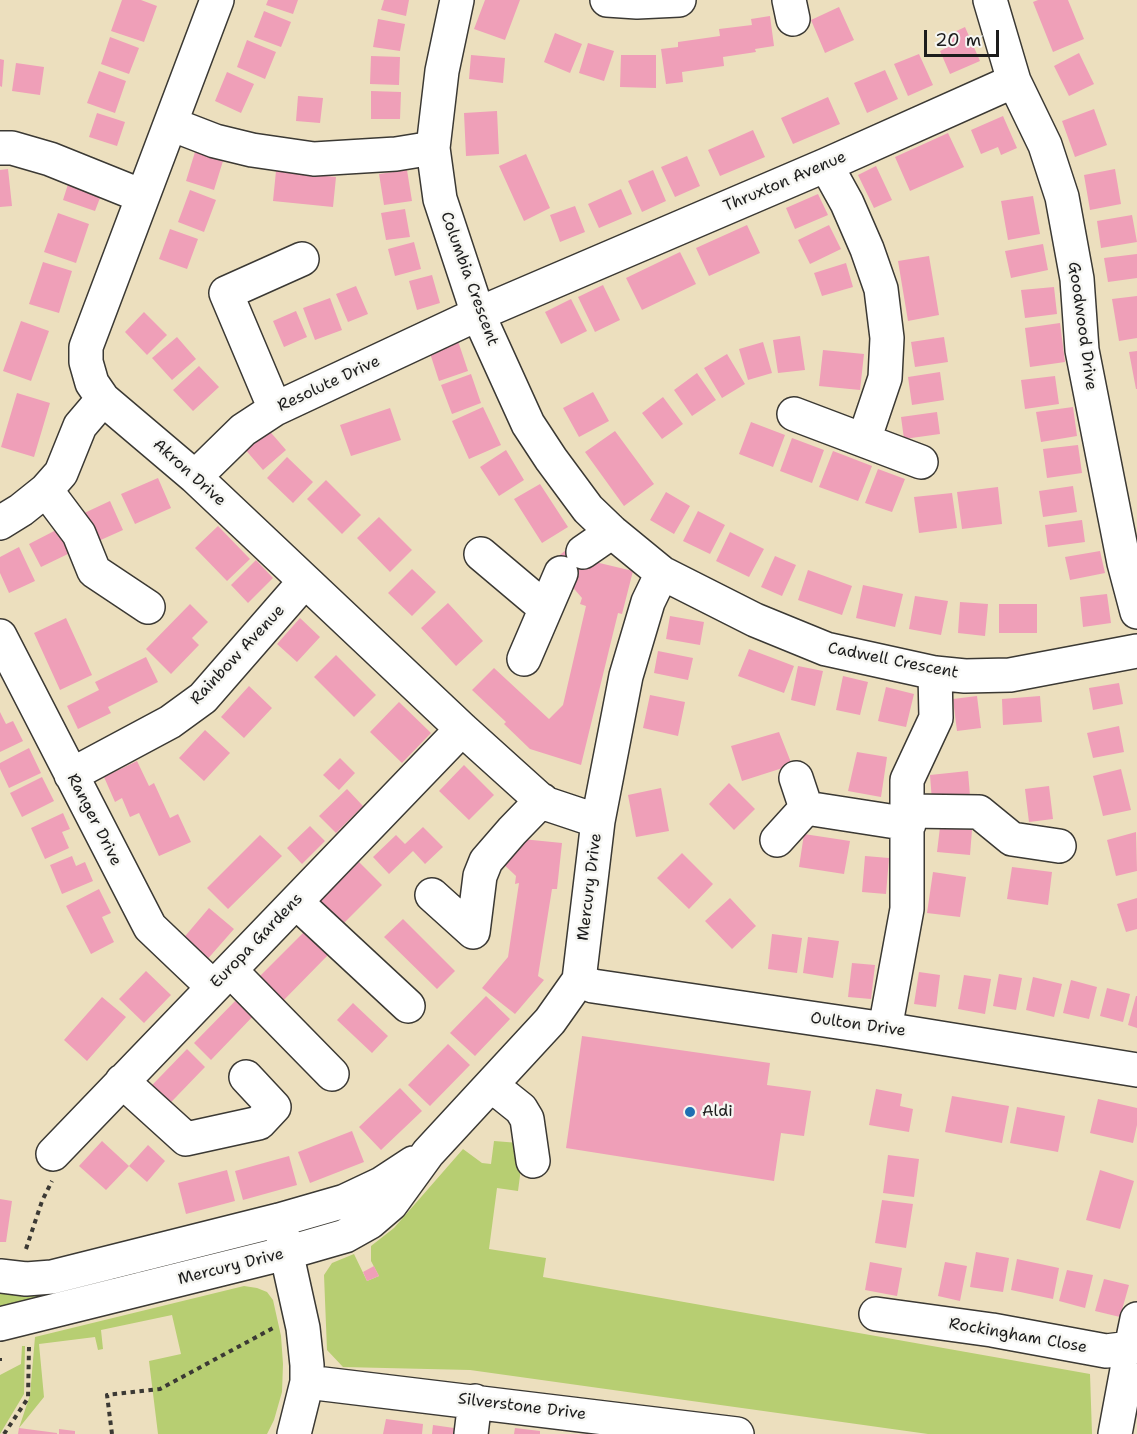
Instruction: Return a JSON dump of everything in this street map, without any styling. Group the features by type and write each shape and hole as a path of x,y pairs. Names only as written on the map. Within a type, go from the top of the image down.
{"street":[{"name":"Akron Drive","path":"217,0 86,347 86,362 92,383 103,399 195,477 462,729 542,800 554,807 598,821"},
{"name":"Columbia Crescent","path":"457,0 442,71 433,148 440,199 478,314 528,424 550,459 588,509 662,573"},
{"path":"607,0 637,2 679,0"},
{"path":"990,0 1014,81"},
{"name":"Thruxton Avenue","path":"478,314 826,165 1014,81"},
{"name":"Goodwood Drive","path":"1014,81 1045,145 1062,197 1077,279 1082,350 1124,563 1137,612"},
{"path":"171,124 215,141 252,150 314,159 396,154 433,148"},
{"path":"0,148 12,148 50,159 142,196"},
{"path":"826,165 847,202 881,290 887,338 885,378 864,440"},
{"path":"275,409 226,293 302,259"},
{"name":"Resolute Drive","path":"195,477 243,430 275,409 478,314"},
{"path":"0,523 46,490 61,473 80,426 103,399"},
{"path":"794,414 921,462"},
{"path":"46,490 79,534 94,571 148,607"},
{"path":"524,659 545,608 572,562 612,532"},
{"path":"481,554 545,608"},
{"name":"Cadwell Crescent","path":"662,573 755,620 826,649 935,673 965,676 1010,675 1137,651"},
{"name":"Mercury Drive","path":"15,1320 286,1253 345,1236 370,1222 391,1204 428,1153 550,1021 579,980 598,821 626,676 648,602 662,573"},
{"name":"Rainbow Avenue","path":"71,775 170,722 203,698 305,581"},
{"name":"Ranger Drive","path":"0,636 150,927 221,979 332,1074"},
{"path":"885,1029 908,909 908,780 936,718 935,673"},
{"name":"Europa Gardens","path":"53,1154 462,729"},
{"path":"777,840 801,793 909,817 979,812 1012,839 1059,846"},
{"path":"432,895 472,932 480,876 486,861 542,800"},
{"path":"296,902 408,1006"},
{"name":"Oulton Drive","path":"579,980 592,986 885,1029 1137,1070"},
{"path":"123,1081 186,1139 259,1123 274,1107 246,1077"},
{"path":"491,1084 521,1109 527,1119 533,1161"},
{"name":"Mercury Drive","path":"0,1276 26,1279 52,1277 279,1220 345,1201 381,1184 428,1153"},
{"path":"279,1220 300,1314 306,1356 307,1382 294,1434"},
{"name":"Rockingham Close","path":"876,1314 992,1330 1106,1351 1134,1334"},
{"path":"1115,1434 1134,1334"},
{"name":"Silverstone Drive","path":"307,1382 737,1434"},
{"path":"471,1434 475,1401"}],"path":[{"path":"26,1250 42,1201 58,1169 53,1154"},
{"path":"112,1434 107,1395 160,1389 300,1314"},
{"path":"4,1434 28,1398 15,1320"}],"green space":[{"path":"494,1141 519,1143 523,1153 518,1191 497,1188 489,1249 546,1258 543,1277 1090,1374 1092,1434 928,1434 470,1370 343,1367 327,1350 324,1275 332,1263 354,1254 367,1281 379,1276 371,1261 371,1246 394,1228 463,1149 482,1163 491,1164"},
{"path":"191,1257 193,1265 0,1315 0,1290"},
{"path":"244,1286 267,1292 273,1300 281,1336 282,1392 274,1420 267,1434 158,1434 149,1361 181,1354 172,1315 101,1330 103,1349 98,1350 95,1337 39,1344 44,1397 19,1428 30,1395 35,1337"},
{"path":"22,1346 25,1346 24,1394 0,1434 0,1375 21,1364"}],"building":[{"path":"122,0 141,0 157,6 144,42 111,31"},
{"path":"268,0 298,0 293,14 266,5"},
{"path":"384,0 409,0 406,16 381,10"},
{"path":"485,0 520,0 505,40 474,29"},
{"path":"1068,0 1084,39 1053,52 1033,2"},
{"path":"839,7 854,40 825,53 811,20"},
{"path":"264,11 291,22 281,47 254,37"},
{"path":"770,16 774,46 755,49 756,52 723,57 724,66 682,72 683,82 666,84 661,49 678,47 678,42 720,36 719,29 752,25 751,19"},
{"path":"378,19 405,24 400,51 373,47"},
{"path":"965,27 980,61 950,74 940,51 952,45 948,35"},
{"path":"555,33 582,44 570,73 544,62"},
{"path":"110,37 139,48 129,74 101,64"},
{"path":"247,40 276,52 265,79 237,67"},
{"path":"588,43 614,51 604,81 579,73"},
{"path":"1079,53 1094,84 1069,96 1054,66"},
{"path":"919,54 933,85 908,96 894,64"},
{"path":"471,55 505,58 503,83 469,79"},
{"path":"621,55 656,55 656,88 620,87"},
{"path":"371,56 400,57 399,85 370,84"},
{"path":"0,59 4,60 2,87 0,86"},
{"path":"16,63 44,67 40,95 12,91"},
{"path":"885,70 898,99 867,113 854,83"},
{"path":"99,71 126,81 115,113 87,103"},
{"path":"227,72 254,84 241,113 215,101"},
{"path":"371,91 401,92 400,119 371,119"},
{"path":"298,96 323,98 320,123 296,121"},
{"path":"828,97 840,124 793,144 781,118"},
{"path":"1094,109 1107,145 1075,157 1062,121"},
{"path":"497,111 499,154 466,156 464,113"},
{"path":"97,113 125,122 117,146 89,137"},
{"path":"1003,116 1017,148 1001,155 998,147 981,154 971,130"},
{"path":"753,130 765,157 720,176 708,150"},
{"path":"948,133 964,167 910,191 895,157"},
{"path":"195,152 223,161 214,190 186,181"},
{"path":"526,154 550,208 524,221 499,166"},
{"path":"687,156 700,186 675,197 661,167"},
{"path":"876,166 892,200 874,208 858,175"},
{"path":"8,169 12,206 0,207 0,170"},
{"path":"1115,169 1121,204 1090,210 1084,175"},
{"path":"407,170 412,201 384,205 379,174"},
{"path":"653,170 666,201 642,212 628,181"},
{"path":"276,171 336,177 333,207 273,201"},
{"path":"70,178 103,190 95,211 63,200"},
{"path":"621,189 632,214 599,228 588,204"},
{"path":"190,190 216,200 204,232 178,222"},
{"path":"818,194 828,215 795,229 786,208"},
{"path":"1033,196 1040,234 1008,240 1001,201"},
{"path":"575,206 585,232 560,242 550,215"},
{"path":"405,209 410,237 386,240 381,213"},
{"path":"58,213 89,224 76,263 44,252"},
{"path":"1132,215 1137,242 1101,248 1097,221"},
{"path":"747,225 760,253 709,276 696,248"},
{"path":"829,225 841,249 810,264 798,240"},
{"path":"170,229 198,239 187,269 159,259"},
{"path":"414,242 421,269 395,276 388,249"},
{"path":"1043,244 1048,270 1011,278 1005,251"},
{"path":"680,252 696,284 642,310 626,278"},
{"path":"1137,254 1137,278 1108,282 1104,258"},
{"path":"929,256 939,315 908,321 898,261"},
{"path":"43,262 72,271 59,313 29,304"},
{"path":"846,263 853,287 822,296 814,273"},
{"path":"432,275 440,303 417,310 409,281"},
{"path":"603,285 620,320 595,332 578,297"},
{"path":"356,286 368,314 348,322 336,294"},
{"path":"1054,287 1057,314 1025,318 1021,290"},
{"path":"1137,296 1137,338 1119,341 1112,299"},
{"path":"330,298 342,330 315,340 303,308"},
{"path":"571,299 587,331 561,344 545,312"},
{"path":"296,311 307,337 284,347 273,321"},
{"path":"144,312 167,335 147,355 125,332"},
{"path":"21,321 49,331 31,381 3,371"},
{"path":"1060,323 1065,362 1030,367 1025,328"},
{"path":"800,336 805,370 778,373 773,340"},
{"path":"177,337 196,359 172,380 152,358"},
{"path":"944,337 948,362 915,367 911,342"},
{"path":"458,341 468,371 439,381 429,350"},
{"path":"763,342 772,373 748,380 739,349"},
{"path":"823,350 864,354 860,390 819,386"},
{"path":"1137,351 1137,389 1136,389 1129,352"},
{"path":"727,354 745,384 722,398 704,368"},
{"path":"199,366 219,387 193,411 173,390"},
{"path":"940,372 944,400 912,405 908,377"},
{"path":"697,373 716,400 692,416 674,390"},
{"path":"471,374 481,403 452,414 441,385"},
{"path":"1055,376 1059,404 1025,409 1021,380"},
{"path":"593,392 609,421 579,437 563,408"},
{"path":"17,393 50,403 34,457 1,447"},
{"path":"663,397 683,424 662,439 642,413"},
{"path":"483,407 501,445 469,459 452,421"},
{"path":"1073,407 1077,436 1041,442 1036,412"},
{"path":"390,408 401,440 351,456 340,425"},
{"path":"937,412 940,434 904,439 901,417"},
{"path":"751,422 785,435 773,467 739,454"},
{"path":"266,427 286,450 263,470 243,447"},
{"path":"615,431 654,484 624,506 585,452"},
{"path":"792,438 824,450 812,483 780,471"},
{"path":"1078,445 1082,473 1047,478 1043,449"},
{"path":"506,450 524,480 499,496 480,467"},
{"path":"833,451 872,466 858,501 819,487"},
{"path":"287,457 313,482 293,503 267,478"},
{"path":"878,469 905,479 892,512 865,503"},
{"path":"158,478 171,508 135,524 121,494"},
{"path":"326,480 361,515 342,534 307,499"},
{"path":"540,484 568,527 542,543 514,499"},
{"path":"1073,486 1077,512 1043,517 1039,491"},
{"path":"998,487 1002,524 962,529 957,492"},
{"path":"666,492 690,506 674,534 650,520"},
{"path":"952,493 957,528 919,533 914,497"},
{"path":"110,501 123,530 94,543 80,515"},
{"path":"698,511 725,525 710,554 683,541"},
{"path":"379,517 412,550 390,572 357,538"},
{"path":"1082,520 1085,542 1048,547 1045,525"},
{"path":"218,526 250,559 227,581 195,548"},
{"path":"60,528 72,552 41,567 29,544"},
{"path":"730,532 764,549 749,577 716,561"},
{"path":"576,542 591,561 633,571 622,614 618,613 581,765 530,749 504,724 506,722 472,690 494,668 549,719 563,705 586,606 580,604 582,598 551,562"},
{"path":"19,547 35,581 9,593 0,573 0,557"},
{"path":"1100,551 1105,573 1070,580 1065,557"},
{"path":"775,556 796,565 782,596 761,587"},
{"path":"256,560 273,578 248,603 231,585"},
{"path":"412,569 436,592 412,616 388,593"},
{"path":"808,570 852,586 842,615 798,600"},
{"path":"863,585 903,594 895,627 856,618"},
{"path":"1107,594 1111,623 1083,627 1080,597"},
{"path":"915,596 948,601 941,635 909,629"},
{"path":"960,602 988,604 985,636 958,633"},
{"path":"448,603 483,641 456,666 421,628"},
{"path":"190,604 208,622 192,638 199,645 171,674 146,649"},
{"path":"999,604 1037,604 1037,633 999,633"},
{"path":"670,616 704,622 700,645 666,639"},
{"path":"66,618 92,675 60,690 34,633"},
{"path":"300,618 320,637 297,662 277,644"},
{"path":"749,649 794,666 784,693 738,676"},
{"path":"658,651 693,658 688,680 654,673"},
{"path":"336,655 376,695 354,717 314,677"},
{"path":"146,657 158,682 108,707 111,713 78,729 67,706 99,690 95,682"},
{"path":"798,666 823,671 815,706 791,700"},
{"path":"843,676 868,682 860,715 836,710"},
{"path":"1119,683 1123,704 1093,710 1089,688"},
{"path":"249,686 272,708 244,738 221,717"},
{"path":"886,687 914,694 906,727 878,721"},
{"path":"650,695 685,702 678,736 643,728"},
{"path":"977,696 981,728 957,731 953,699"},
{"path":"1040,696 1042,722 1003,725 1002,699"},
{"path":"399,702 431,733 402,763 370,732"},
{"path":"0,712 6,724 13,721 23,741 0,752"},
{"path":"1119,726 1124,752 1093,758 1087,733"},
{"path":"205,730 230,753 204,781 179,758"},
{"path":"779,732 792,765 742,781 731,746"},
{"path":"29,748 41,773 9,788 0,769 0,763"},
{"path":"857,752 887,757 881,797 848,791"},
{"path":"340,758 355,773 339,790 323,775"},
{"path":"137,761 149,786 154,783 170,818 178,814 191,842 159,856 139,813 130,817 122,798 115,802 104,777"},
{"path":"464,765 494,795 469,820 439,791"},
{"path":"1121,769 1131,810 1103,816 1093,776"},
{"path":"968,771 970,796 932,801 930,775"},
{"path":"42,777 54,801 22,817 10,793"},
{"path":"729,783 755,809 734,830 709,804"},
{"path":"1049,786 1053,819 1029,822 1025,789"},
{"path":"661,788 669,831 636,837 628,795"},
{"path":"347,789 363,806 336,833 319,816"},
{"path":"63,813 70,829 62,832 69,848 45,859 31,828"},
{"path":"310,826 325,841 302,864 287,848"},
{"path":"423,827 443,847 425,864 413,851 389,874 373,857 396,835 405,844"},
{"path":"940,827 972,830 970,855 937,852"},
{"path":"1136,832 1137,871 1116,876 1107,840"},
{"path":"804,834 850,841 844,874 799,867"},
{"path":"260,835 282,856 228,909 207,888"},
{"path":"522,839 562,843 557,889 552,889 538,976 544,980 515,1014 482,988 508,957 519,883 515,884 516,876 482,844"},
{"path":"682,853 713,884 689,909 657,878"},
{"path":"72,856 76,866 85,862 93,881 62,894 50,865"},
{"path":"865,856 889,858 886,894 862,892"},
{"path":"359,862 382,885 337,930 314,907"},
{"path":"1012,867 1052,872 1048,905 1007,899"},
{"path":"933,872 966,877 960,917 927,913"},
{"path":"99,889 111,913 102,917 114,942 91,954 66,906"},
{"path":"730,898 756,926 732,949 705,921"},
{"path":"1137,898 1137,929 1126,932 1117,904"},
{"path":"209,908 234,929 205,962 181,941"},
{"path":"403,919 455,971 437,989 384,937"},
{"path":"305,931 329,954 277,1007 253,983"},
{"path":"772,934 802,938 797,973 768,969"},
{"path":"808,937 839,941 833,978 803,973"},
{"path":"852,963 875,965 871,999 848,997"},
{"path":"146,971 171,995 144,1023 119,999"},
{"path":"919,972 940,975 936,1007 914,1004"},
{"path":"999,974 1022,978 1016,1010 993,1006"},
{"path":"964,975 991,979 985,1014 958,1009"},
{"path":"1033,977 1062,984 1054,1017 1026,1010"},
{"path":"1071,980 1097,987 1089,1019 1063,1013"},
{"path":"1107,988 1130,994 1123,1022 1100,1016"},
{"path":"240,996 257,1012 211,1060 194,1043"},
{"path":"486,996 510,1019 475,1056 450,1033"},
{"path":"1137,996 1137,1028 1128,1025"},
{"path":"102,997 126,1017 87,1061 64,1040"},
{"path":"353,1003 388,1036 372,1053 337,1020"},
{"name":"Aldi","path":"582,1036 770,1063 767,1085 811,1091 804,1136 781,1133 774,1181 566,1148"},
{"path":"448,1044 470,1065 430,1106 408,1085"},
{"path":"187,1049 205,1067 149,1125 130,1108"},
{"path":"400,1088 422,1111 381,1150 359,1127"},
{"path":"876,1089 902,1094 900,1106 913,1109 909,1132 869,1125"},
{"path":"952,1096 1009,1106 1002,1143 945,1132"},
{"path":"1098,1099 1137,1108 1137,1125 1133,1143 1090,1133"},
{"path":"1017,1107 1065,1116 1058,1152 1010,1143"},
{"path":"352,1131 364,1162 310,1183 298,1152"},
{"path":"102,1141 129,1166 106,1190 79,1166"},
{"path":"148,1145 165,1161 147,1182 129,1166"},
{"path":"888,1155 919,1159 914,1197 883,1193"},
{"path":"289,1156 297,1185 243,1200 235,1171"},
{"path":"227,1170 235,1201 186,1214 178,1183"},
{"path":"1100,1170 1134,1181 1120,1229 1086,1220"},
{"path":"0,1199 12,1201 6,1242 0,1242"},
{"path":"882,1200 913,1204 906,1248 875,1243"},
{"path":"976,1252 1009,1258 1003,1292 970,1287"},
{"path":"1017,1259 1059,1268 1053,1299 1011,1290"},
{"path":"870,1262 902,1268 897,1296 865,1290"},
{"path":"945,1262 967,1266 960,1301 938,1296"},
{"path":"374,1266 379,1276 367,1281 363,1272"},
{"path":"1067,1270 1093,1275 1085,1308 1059,1301"},
{"path":"1104,1279 1129,1285 1120,1317 1095,1311"},
{"path":"386,1419 423,1424 422,1434 383,1434"},
{"path":"433,1425 454,1428 453,1434 432,1434"},
{"path":"19,1428 57,1433 57,1434 18,1434"},
{"path":"515,1428 540,1431 540,1434 514,1434"},
{"path":"59,1429 75,1431 75,1434 59,1434"}],"place":[{"name":"Aldi","path":"690,1112"}]}
